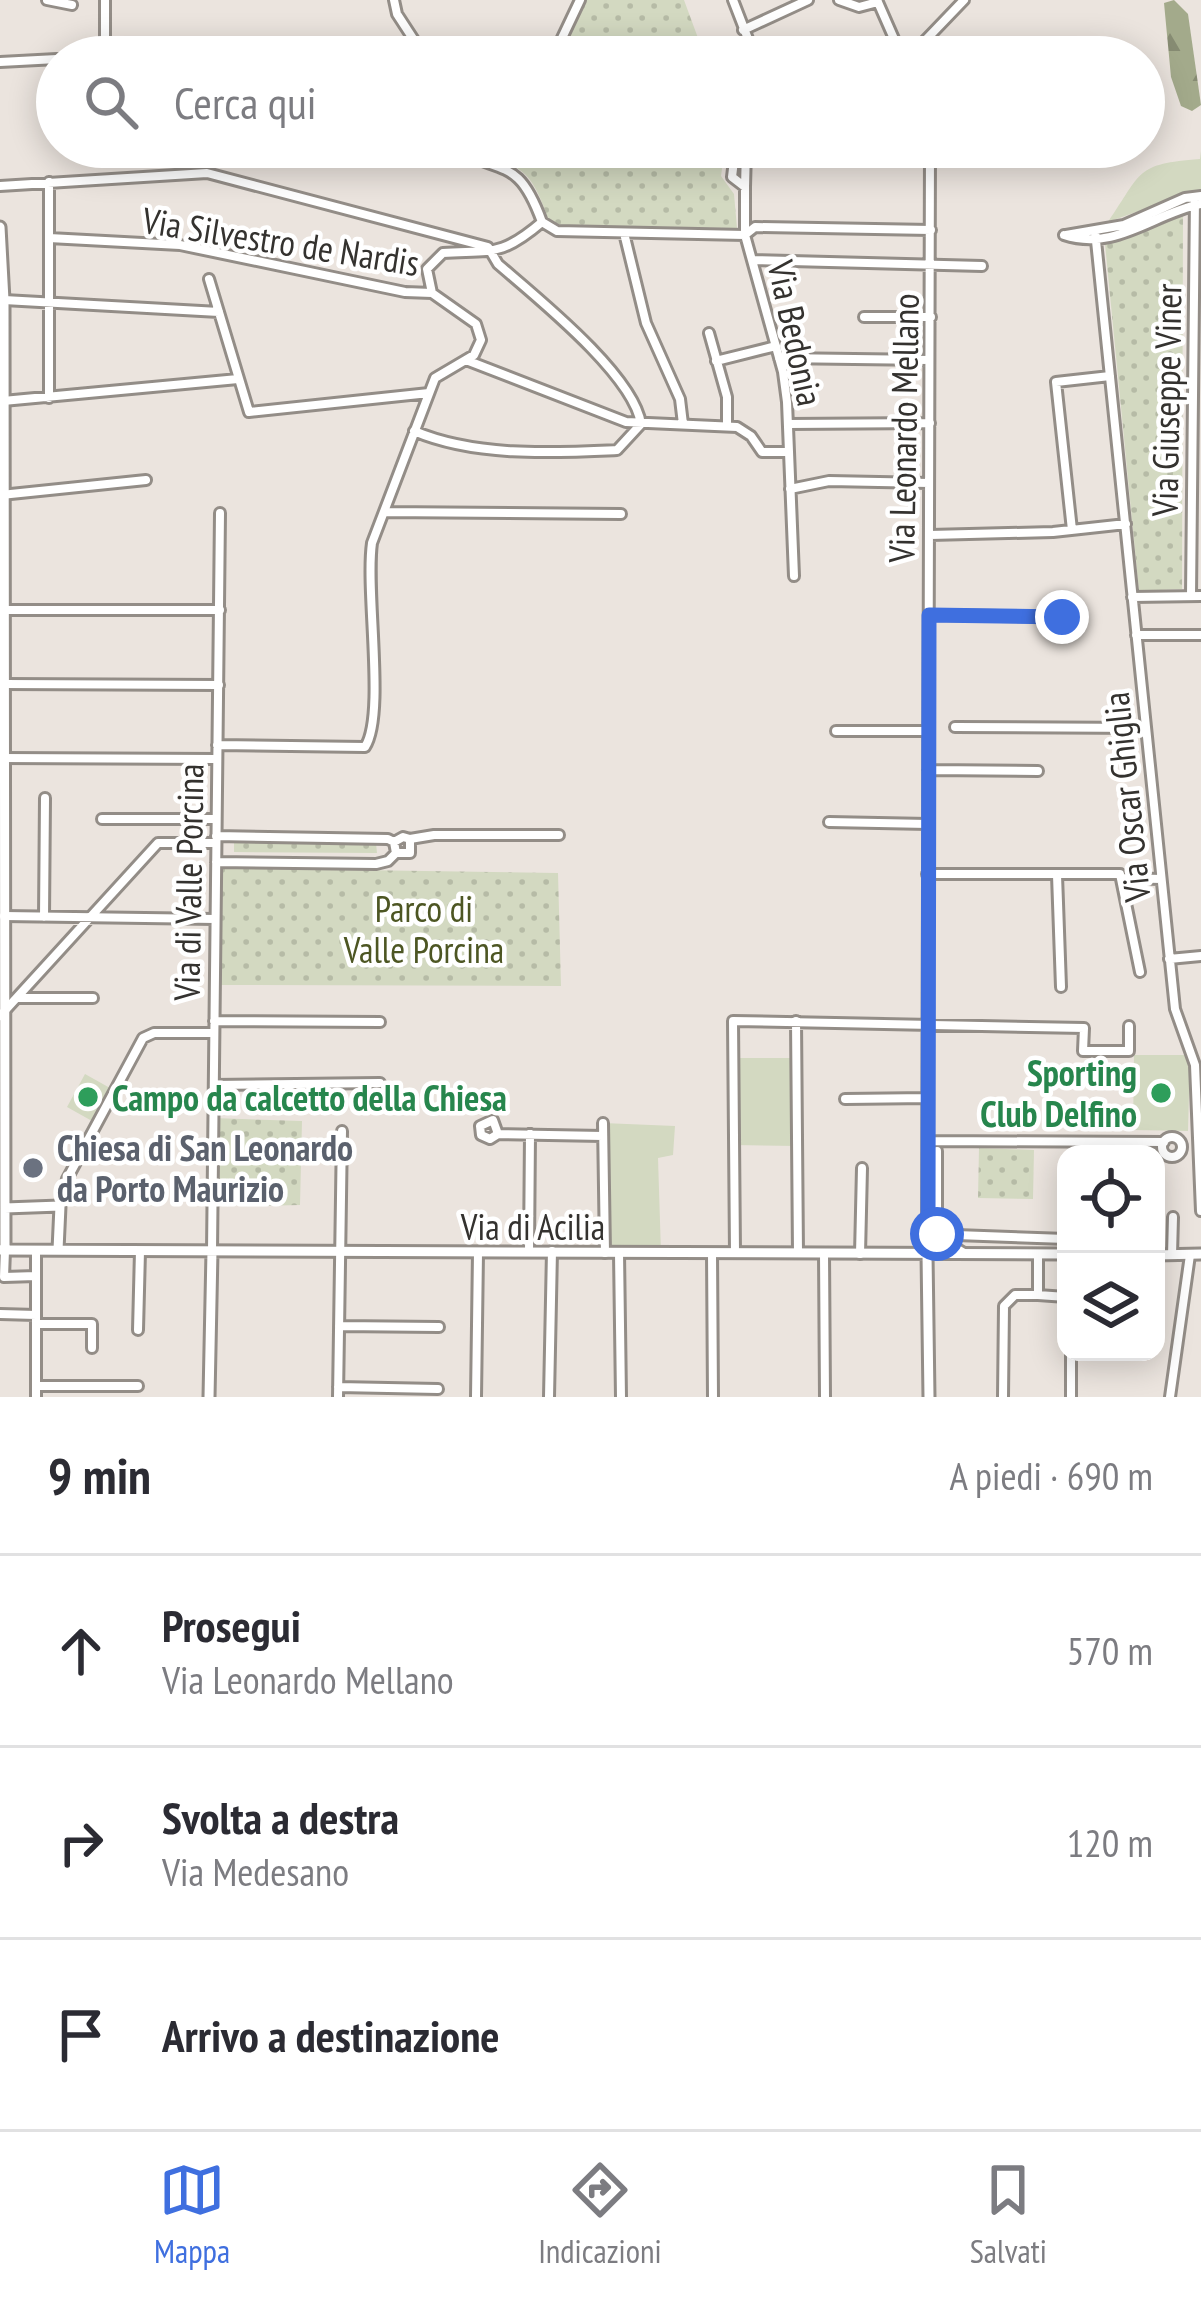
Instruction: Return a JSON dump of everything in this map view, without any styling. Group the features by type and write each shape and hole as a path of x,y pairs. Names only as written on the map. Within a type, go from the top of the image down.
{"street":[{"path":"47,0 72,5"},
{"path":"105,0 105,36"},
{"path":"394,0 411,36"},
{"path":"563,36 580,0"},
{"path":"733,0 746,36"},
{"path":"743,30 808,0"},
{"path":"838,0 859,7 877,1 893,36"},
{"path":"930,36 964,0"},
{"path":"0,62 36,60"},
{"path":"217,746 364,747 369,743 374,716 368,569 372,543 429,393 440,373 474,355 481,340 476,324 432,292 427,269 436,256 492,254 542,222 530,192 516,173 504,168"},
{"path":"731,168 732,177 745,188"},
{"path":"745,235 746,168"},
{"name":"Via Leonardo Mellano","path":"927,1254 932,1181 927,1026 930,168"},
{"path":"0,186 207,173 488,248 498,264 607,365 639,407 641,424 617,450 591,452 465,447 414,431"},
{"path":"49,182 49,398"},
{"name":"Via Oscar Ghiglia","path":"1198,200 1096,235 1175,1009 1196,1065 1201,1211"},
{"name":"Via Giuseppe Viner","path":"1196,596 1198,200"},
{"name":"Via Bedonia","path":"542,222 557,231 745,235 779,358 788,424 794,576"},
{"path":"0,227 4,300 2,1250 4,1277 36,1276"},
{"path":"745,235 755,227 931,230"},
{"path":"624,233 646,323 680,399 683,424"},
{"name":"Via Silvestro de Nardis","path":"49,238 180,245 417,295 432,292"},
{"path":"754,260 982,266"},
{"path":"208,279 249,412 429,393"},
{"path":"4,300 219,312"},
{"path":"864,317 931,317"},
{"path":"709,333 727,397 727,426"},
{"path":"716,361 776,346"},
{"path":"779,358 929,360"},
{"path":"466,360 641,424 727,426 751,436 762,452 789,452"},
{"path":"1072,530 1056,382 1110,376"},
{"path":"3,401 238,379"},
{"path":"788,424 930,423"},
{"path":"2,495 146,480"},
{"path":"790,489 829,481 929,483"},
{"path":"384,512 621,514"},
{"name":"Via di Valle Porcina","path":"212,1251 220,513"},
{"path":"929,535 1053,532 1126,524"},
{"path":"1132,597 1196,596"},
{"path":"1,610 220,610"},
{"path":"929,615 1062,617"},
{"path":"1136,635 1201,635"},
{"path":"1,684 219,685"},
{"path":"955,727 1146,728"},
{"path":"836,731 928,731"},
{"path":"2,758 217,759"},
{"path":"928,770 1038,771"},
{"path":"44,917 45,798"},
{"path":"102,819 216,819"},
{"path":"829,822 928,824"},
{"path":"215,862 376,864 388,861 403,836 559,835"},
{"path":"1,1014 158,843 388,839 395,848 410,853 410,839"},
{"path":"928,874 1120,874 1140,972"},
{"path":"1057,875 1061,987"},
{"path":"1121,878 1161,879"},
{"path":"2,922 44,917 215,919"},
{"path":"1169,959 1201,956"},
{"path":"16,998 93,998"},
{"path":"214,1021 380,1022"},
{"path":"735,1253 733,1021 1084,1028 1083,1051 1129,1051 1129,1026"},
{"path":"796,1022 798,1253"},
{"path":"58,1250 67,1179 143,1038 154,1033 214,1033"},
{"path":"214,1085 380,1083"},
{"path":"844,1099 928,1098"},
{"path":"603,1124 605,1253"},
{"path":"342,1130 338,1392 438,1389"},
{"path":"497,1134 603,1136"},
{"path":"529,1251 530,1134"},
{"path":"928,1141 1164,1142"},
{"path":"937,1151 932,1181 938,1216 959,1237 1057,1240"},
{"path":"860,1254 862,1168"},
{"path":"4,1208 60,1206"},
{"path":"1172,1255 1173,1217"},
{"path":"928,1222 944,1241 965,1254"},
{"name":"Via di Acilia","path":"2,1250 1057,1254"},
{"path":"36,1250 36,1392 139,1387"},
{"path":"138,1330 140,1251"},
{"path":"209,1397 212,1251"},
{"path":"549,1397 552,1251"},
{"path":"476,1397 478,1252"},
{"path":"619,1253 621,1397"},
{"path":"712,1253 713,1397"},
{"path":"824,1253 826,1397"},
{"path":"927,1254 929,1397"},
{"path":"1038,1254 1038,1295"},
{"path":"1165,1255 1195,1254 1169,1397"},
{"path":"1004,1397 1005,1304 1015,1295 1057,1296"},
{"path":"0,1314 92,1324 92,1348"},
{"path":"339,1326 439,1327"},
{"path":"1071,1361 1071,1397"}],"green space":[{"path":"586,0 684,0 697,36 568,36"},
{"path":"1174,0 1188,14 1201,105 1192,111 1181,106 1171,77 1164,3"},
{"path":"1201,151 1201,189 1108,222 1143,173 1165,168 1165,164 1200,159"},
{"path":"722,168 721,176 734,194 737,228 565,227 548,219 534,186 518,169"},
{"path":"1183,213 1182,589 1139,591 1105,244"},
{"path":"234,842 376,843 377,853 234,852"},
{"name":"Parco di Valle Porcina","path":"222,868 558,873 561,986 221,985"},
{"name":"Sporting Club Delfino","path":"1134,1055 1190,1055 1188,1131 1133,1130"},
{"path":"734,1058 796,1058 797,1146 734,1145"},
{"name":"Campo da calcetto della Chiesa","path":"85,1074 110,1088 92,1121 67,1107"},
{"path":"213,1118 302,1121 300,1205 258,1206 253,1184 213,1179"},
{"path":"603,1123 675,1126 673,1155 658,1158 661,1253 606,1254"},
{"path":"979,1148 1034,1150 1033,1199 978,1198"}],"place":[{"name":"Sporting Club Delfino","path":"1161,1093"},
{"name":"Campo da calcetto della Chiesa","path":"88,1097"},
{"name":"Chiesa di San Leonardo da Porto Maurizio","path":"33,1168"}],"route":[{"path":"937,1234 928,1222 929,615 1062,617"}]}
